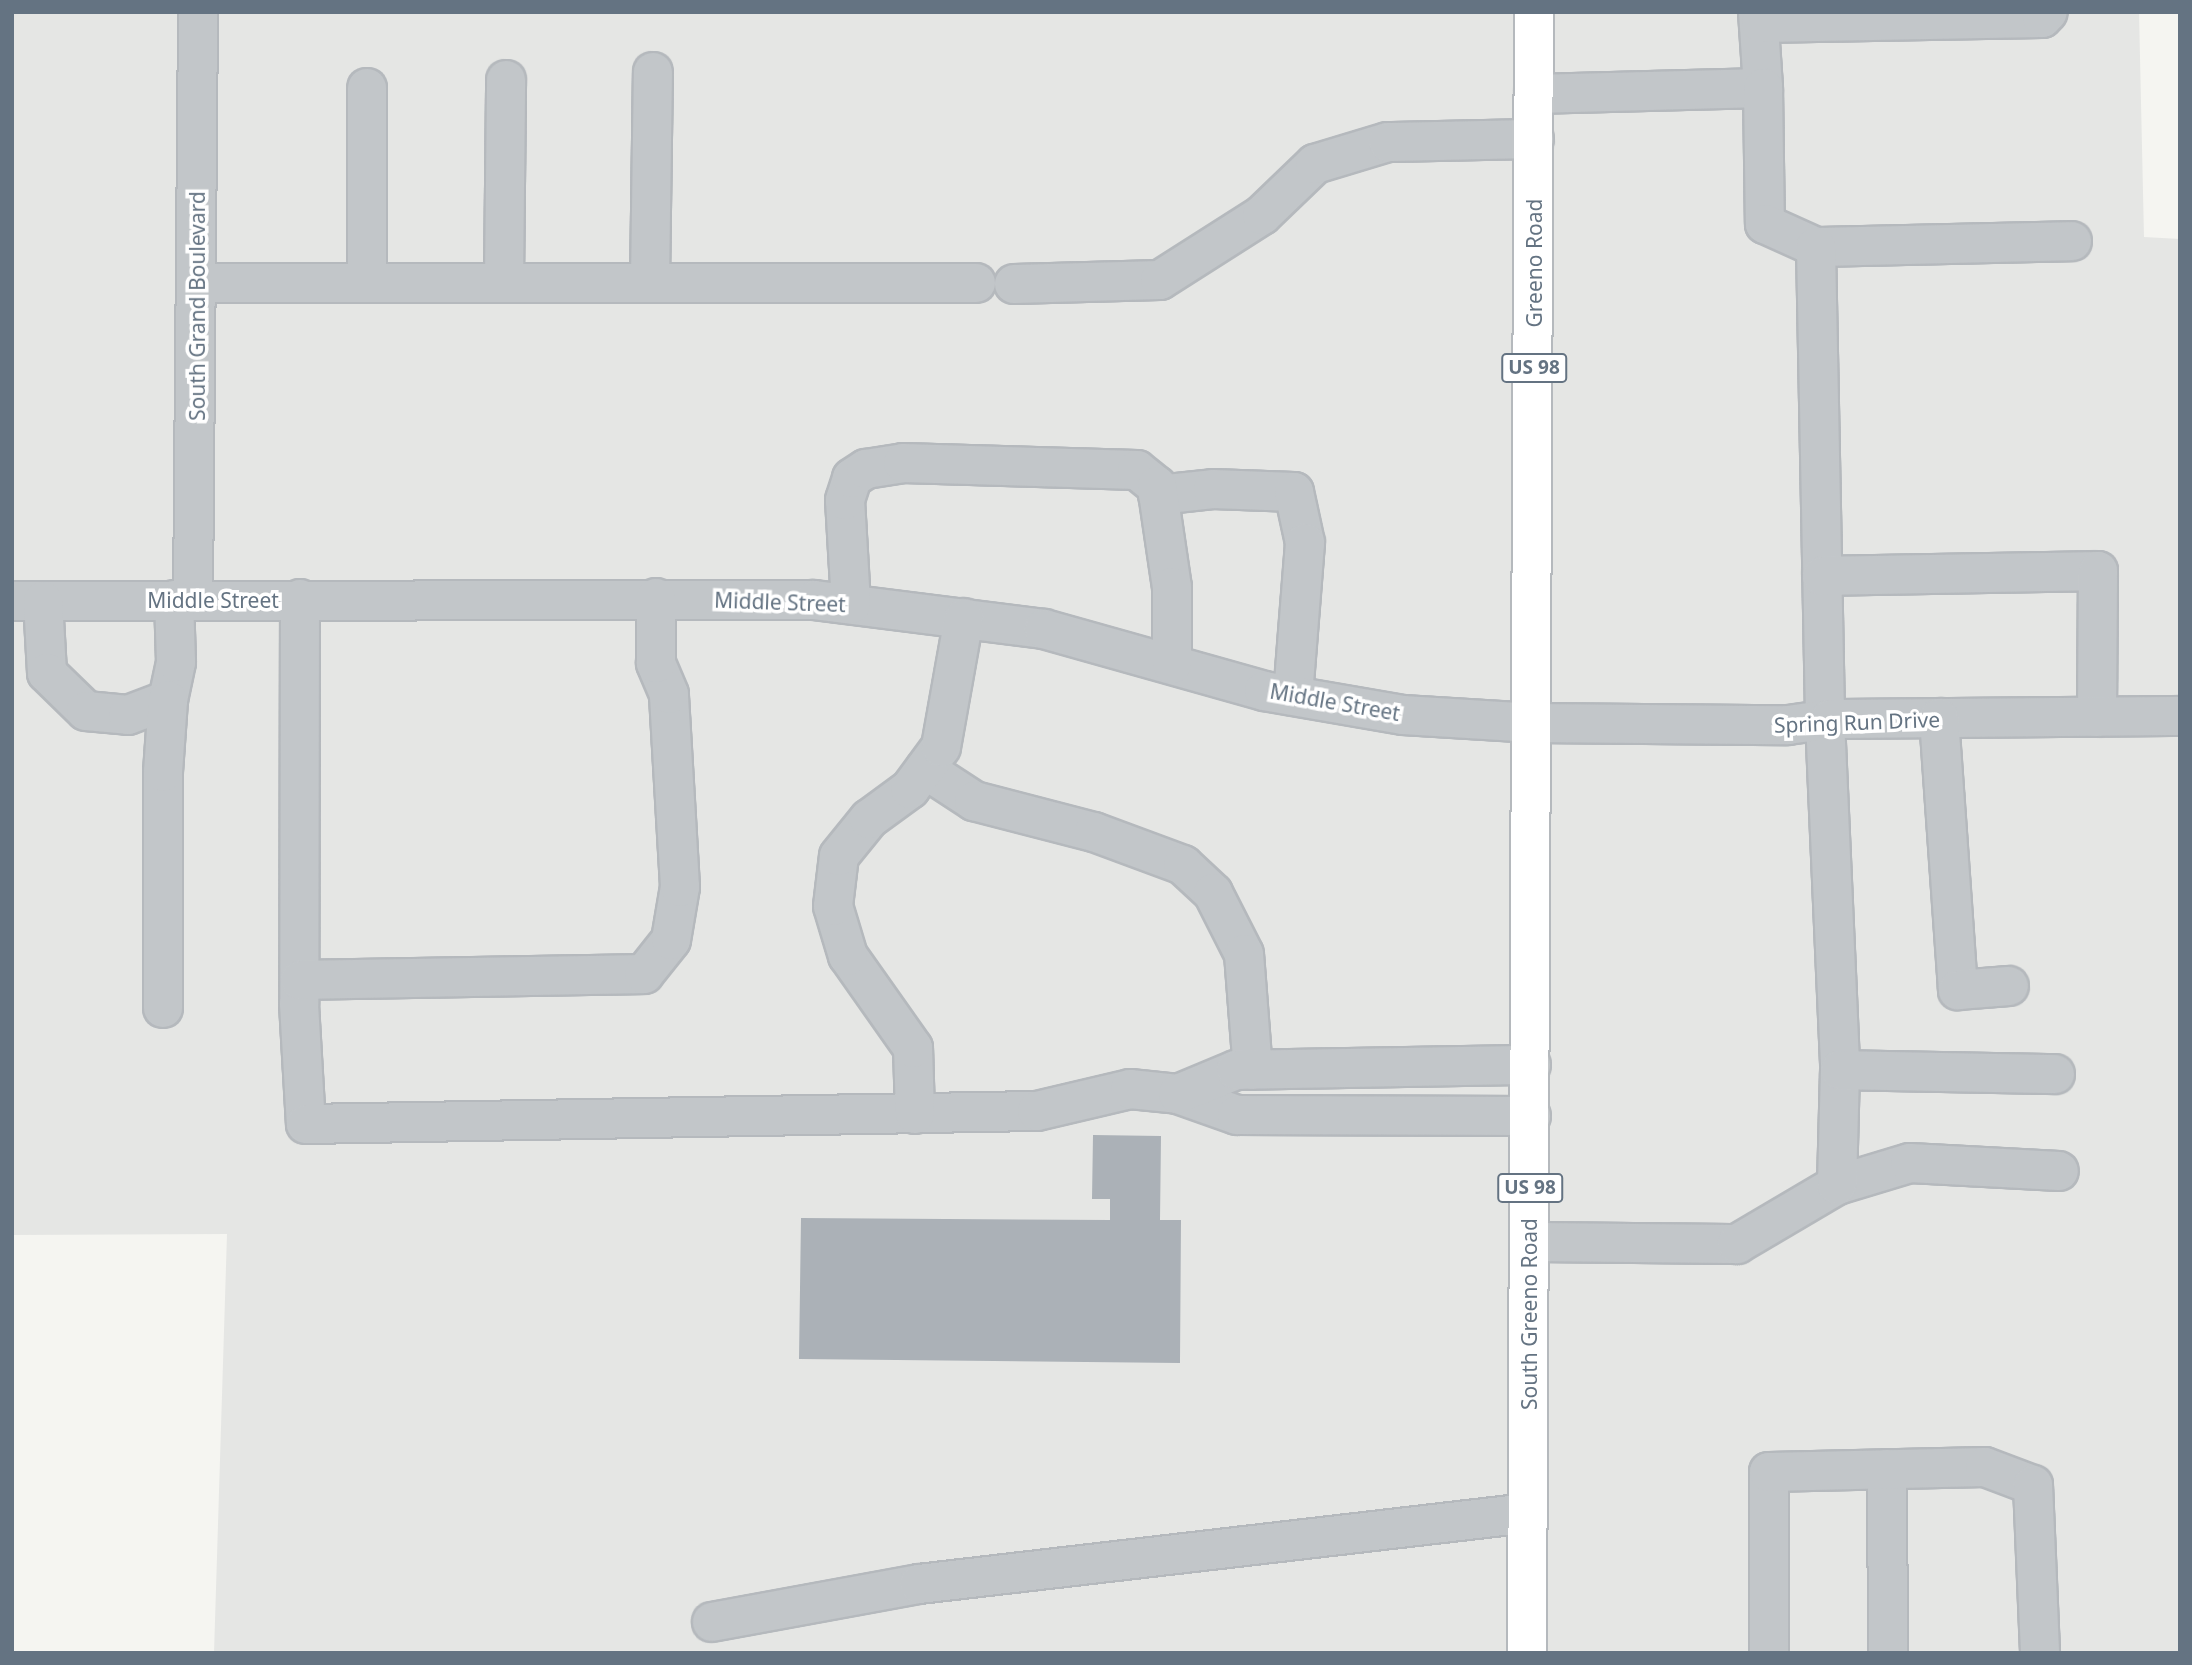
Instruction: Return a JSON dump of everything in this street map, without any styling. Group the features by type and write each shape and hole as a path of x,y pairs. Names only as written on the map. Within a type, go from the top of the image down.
{"main road":[{"name":"Greeno Road","path":"1534,12 1534,723"},
{"name":"South Greeno Road","path":"1527,1653 1534,723"}],"street":[{"name":"South Grand Boulevard","path":"163,1008 163,772 168,700 184,600 198,283 198,12"},
{"path":"2048,12 2042,18 1760,18 1765,224 1816,247 2072,241"},
{"path":"650,282 653,72"},
{"path":"504,281 506,80"},
{"path":"367,88 367,282"},
{"path":"1534,94 1763,88"},
{"path":"1014,284 1160,281 1262,215 1315,164 1388,142 1534,139"},
{"path":"1816,247 1825,720 1840,1070 1837,1185"},
{"path":"198,283 976,283"},
{"path":"851,604 845,500 852,478 866,469 903,463 1137,470 1157,486 1172,587 1172,664"},
{"path":"1158,495 1213,489 1294,492 1305,543 1293,696"},
{"path":"1822,576 2098,571 2097,717"},
{"path":"300,979 645,974 671,940 680,887 669,694 656,663 656,598"},
{"name":"Middle Street","path":"28,601 656,598 851,604 1044,629 1293,696 1404,715 1534,723"},
{"path":"300,599 300,979 306,1124 1037,1111 1130,1089 1178,1094 1237,1115 1531,1116"},
{"path":"28,601 47,673 86,711 128,715 168,700"},
{"path":"915,1114 913,1048 848,956 833,906 839,856 869,819 910,789 941,747 964,618"},
{"name":"Spring Run Drive","path":"1534,723 1788,725 1825,720 2180,716"},
{"path":"1940,718 1958,990 2009,986"},
{"path":"925,769 974,801 1094,832 1183,865 1213,893 1244,954 1253,1070"},
{"path":"1178,1094 1236,1070 1531,1065"},
{"path":"1840,1070 2055,1074"},
{"path":"1530,1242 1737,1244 1837,1185 1910,1163 2059,1171"},
{"path":"1769,1653 1769,1472 1985,1467 2033,1485 2040,1653"},
{"path":"1887,1469 1888,1653"},
{"path":"712,1622 919,1584 1528,1513"}],"shaded area":[{"path":"12,12 2139,12 2144,237 2180,239 2180,1653 214,1653 227,1234 12,1235"}],"building":[{"path":"1093,1135 1161,1136 1160,1220 1181,1220 1180,1363 799,1359 801,1218 1110,1220 1110,1199 1092,1199"}]}
